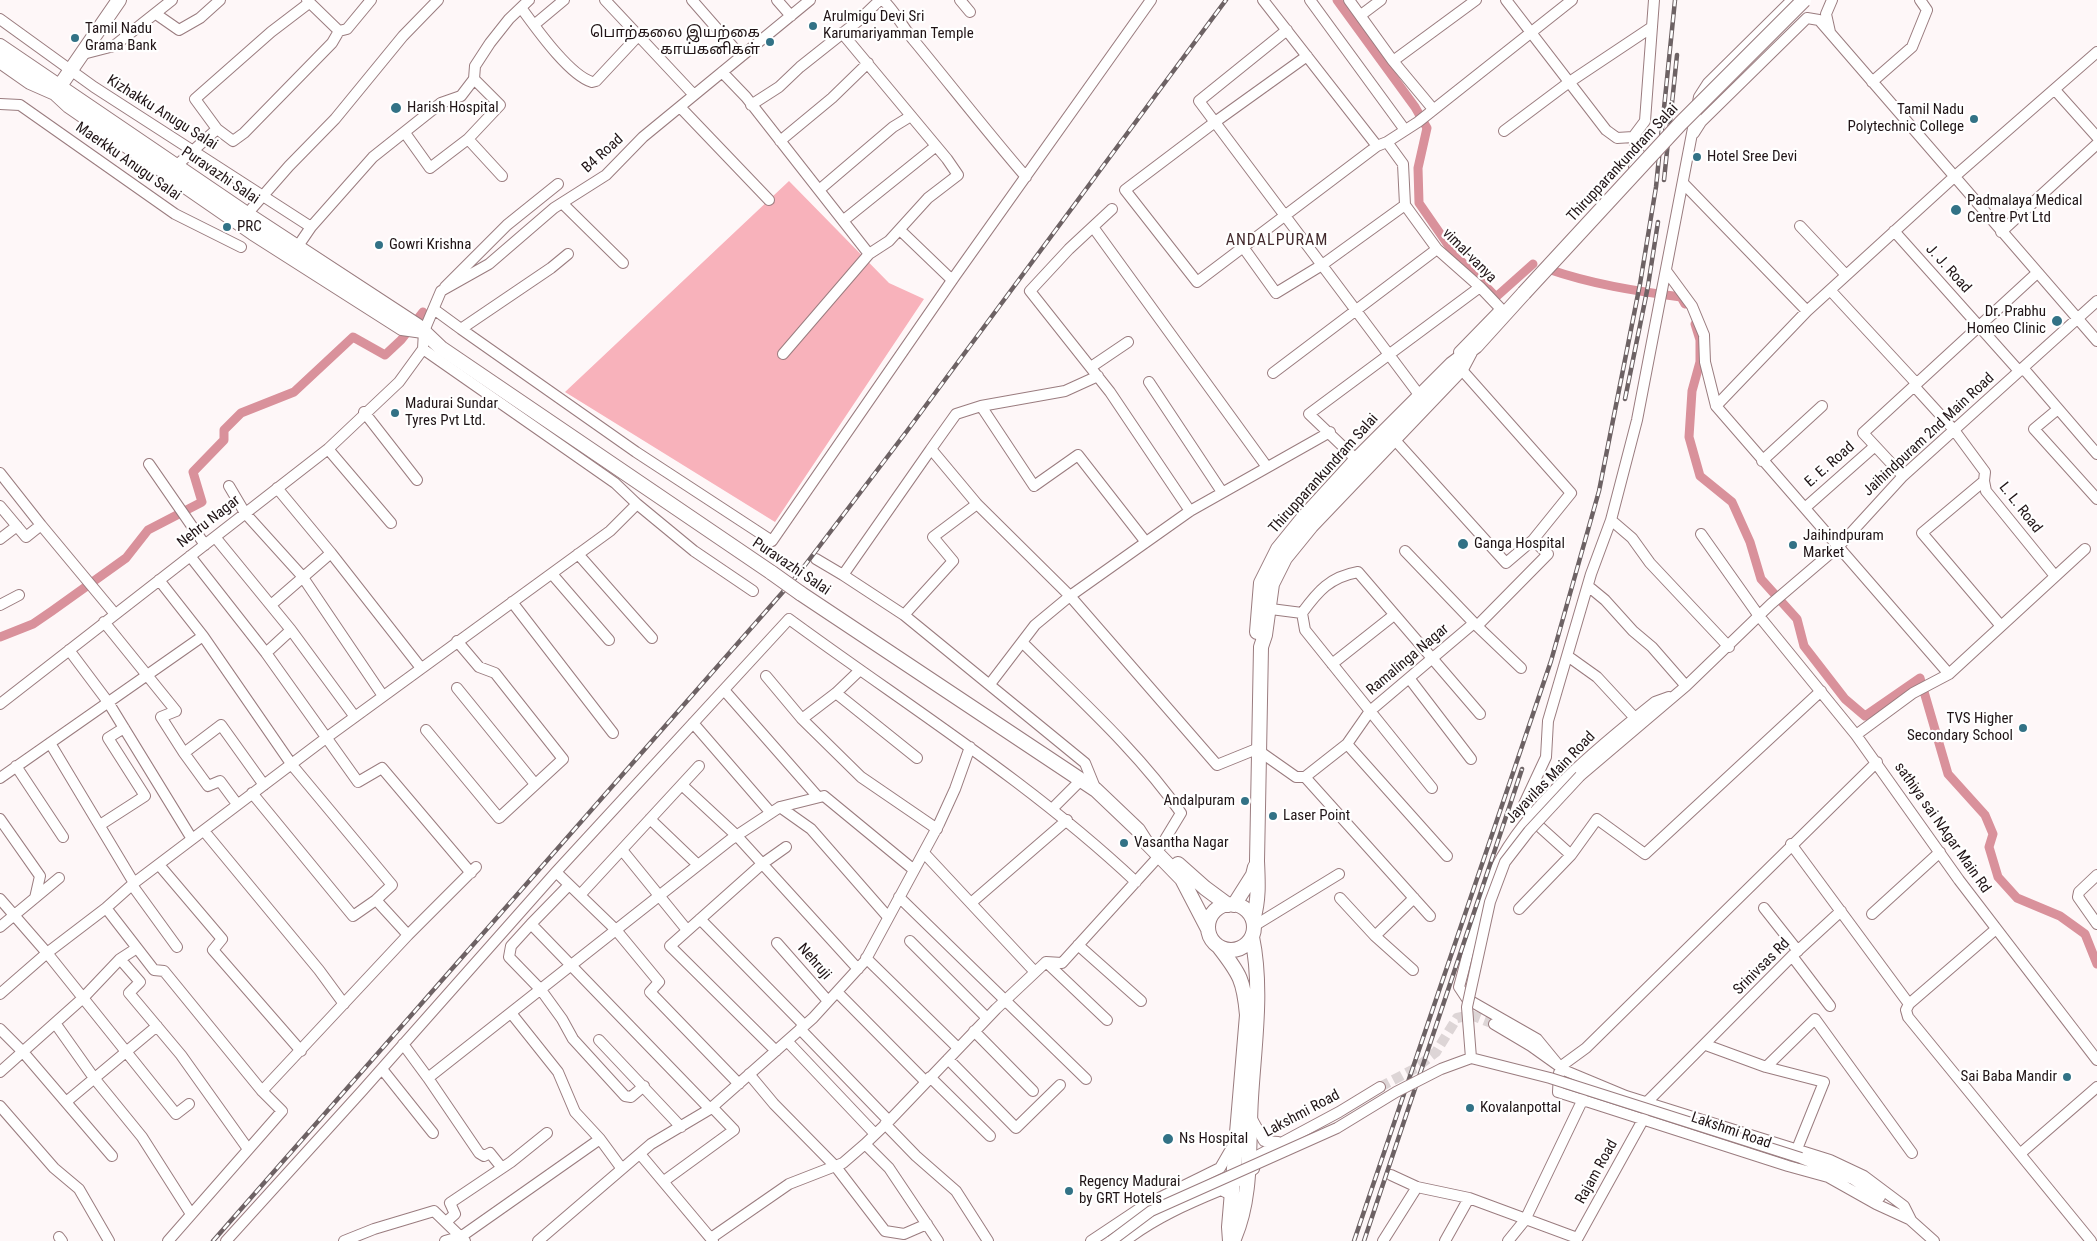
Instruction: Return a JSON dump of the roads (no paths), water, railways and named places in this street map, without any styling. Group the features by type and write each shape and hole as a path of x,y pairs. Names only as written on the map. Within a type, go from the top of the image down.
{"main road":[{"path":"58,90 119,0"},
{"name":"Thirupparankundram Salai","path":"1232,1241 1240,1225 1249,1173 1257,976 1253,928 1258,889 1256,861 1261,647 1257,634 1262,608 1262,583 1278,549 1304,517 1361,464 1457,367 1680,124 1804,0"},
{"name":"Puravazhi Salai","path":"0,46 58,90 176,166 246,214 298,246 440,348 800,593 1096,790 1138,830 1145,841 1205,888 1231,905"},
{"name":"Puravazhi Salai","path":"0,62 30,82 58,90 69,106 253,233 413,327"},
{"name":"Thirupparankundram Salai","path":"1361,464 1394,439 1423,400"},
{"name":"Puravazhi Salai","path":"1160,851 1182,879 1208,928"},
{"name":"Thirupparankundram Salai","path":"1231,905 1253,875 1256,861"},
{"path":"1231,905 1246,910 1253,928 1247,944 1234,950 1219,947 1210,936 1208,928 1209,922 1216,911 1231,905"},
{"name":"Thirupparankundram Salai","path":"1219,947 1238,970 1244,986 1247,1015 1229,1227 1232,1241"}],"street":[{"path":"83,54 114,46 172,0"},
{"path":"156,14 178,30 200,18 220,0"},
{"path":"339,31 308,1 195,99 217,129 232,141 244,133 332,43 339,31 347,29 370,0"},
{"path":"246,214 288,166 334,119 403,36 438,0"},
{"path":"298,246 311,227 373,157 441,103 461,96 474,79 475,66 485,51 509,19 522,9 529,0"},
{"path":"534,25 564,0"},
{"path":"605,0 694,95"},
{"path":"692,0 741,56"},
{"path":"777,0 791,16"},
{"name":"B4 Road","path":"441,291 489,264 562,203 606,175 643,137 810,0"},
{"path":"751,105 779,87 800,67 881,0 988,134 1026,177"},
{"path":"960,0 970,12"},
{"path":"435,310 636,452 772,541 952,280 1151,0"},
{"path":"1263,0 1376,146"},
{"path":"1310,0 1405,130"},
{"path":"1349,0 1429,112"},
{"path":"1360,15 1381,0"},
{"path":"1394,61 1476,0"},
{"path":"1506,0 1568,83 1606,130 1617,138 1633,137 1645,121 1654,0"},
{"path":"1307,56 1125,190 1197,282 1376,146 1387,142 1418,122 1529,32 1572,0"},
{"path":"1571,855 1530,818 1524,804 1546,757 1548,721 1569,656 1588,586 1611,520 1637,420 1667,272 1699,97 1708,83 1792,0"},
{"path":"1831,34 1826,14 1832,0"},
{"path":"1872,82 1912,47 1927,10 1920,0"},
{"path":"522,9 555,52 581,77 592,82 596,81 638,36"},
{"path":"1777,15 1794,31"},
{"path":"1690,140 1701,122 1807,18 1819,20 2097,341"},
{"name":"Kizhakku Anugu Salai","path":"0,19 72,71 311,227"},
{"path":"1504,131 1568,83 1652,27"},
{"path":"1287,30 1199,101 1423,400"},
{"path":"783,354 869,254 889,242 901,231 928,198 958,175 842,33"},
{"path":"1716,406 1807,311 1954,177 2097,52"},
{"path":"780,141 832,98 868,63"},
{"path":"722,72 820,190 869,254"},
{"path":"405,132 430,168 468,139 500,105 474,79"},
{"path":"2055,90 2097,137"},
{"name":"Maerkku Anugu Salai","path":"0,104 20,105 175,214 241,248"},
{"path":"680,107 768,200"},
{"path":"820,190 893,127 910,116"},
{"path":"176,166 217,129"},
{"path":"1394,439 1506,563 1533,540 1571,493 1457,367 1454,358 1641,159 1633,137"},
{"path":"468,139 502,176"},
{"path":"1243,247 1276,293 1322,265 1405,205 1403,164 1387,142"},
{"path":"2001,232 2097,144"},
{"path":"844,220 936,146"},
{"path":"1683,183 1807,311"},
{"path":"558,184 507,225 441,291 435,310 413,327 423,349 615,483 637,504 694,551 752,590"},
{"path":"562,203 623,263"},
{"name":"vimal-vanya","path":"1405,205 1437,249 1480,287 1500,309"},
{"path":"1112,209 1069,249 1030,291 1098,376 1190,511"},
{"path":"1800,226 1846,275"},
{"path":"1093,227 1267,467"},
{"path":"901,231 952,280"},
{"name":"J. J. Road","path":"1894,232 2058,409 2097,454"},
{"path":"1273,373 1437,249"},
{"path":"461,329 551,268 568,254"},
{"path":"1667,272 1692,306 1704,335 1706,364 1716,406 1762,461 1806,506 1949,674"},
{"path":"1903,476 1863,433 2037,273"},
{"path":"1361,464 1330,432 1309,414 1480,287"},
{"name":"L. L. Road","path":"1830,290 1954,430 1986,472 1984,481 1986,491 2055,576"},
{"name":"Jaihindpuram 2nd Main Road","path":"1771,604 1839,546 1903,476 2097,301"},
{"path":"1091,368 1128,342"},
{"name":"Nehru Nagar","path":"0,704 328,449 364,412 399,382 423,349"},
{"path":"843,575 956,414 981,406 1065,390 1098,376"},
{"path":"1149,382 1222,492"},
{"path":"981,406 1034,486 1078,455 1145,541"},
{"path":"1762,461 1822,406"},
{"path":"2058,409 2034,429 2097,499"},
{"path":"364,412 417,480"},
{"path":"990,684 1035,625 1070,596 1145,541 1190,511 1330,432"},
{"name":"E. E. Road","path":"1806,506 1875,446"},
{"path":"328,449 391,523"},
{"path":"931,449 977,504 1070,596 1217,765 1259,749 1296,777 1305,777 1347,744 1370,712 1432,788"},
{"path":"149,464 205,545"},
{"path":"0,473 40,525 115,614"},
{"path":"1984,481 1922,533 2001,626"},
{"path":"229,486 245,512 302,576 383,696"},
{"path":"278,488 422,668"},
{"path":"0,994 47,953 106,908 133,884 160,866 237,804 292,766 326,738 457,641 610,531 637,504"},
{"path":"904,615 953,561 932,537 977,504"},
{"path":"0,506 26,537 40,525"},
{"path":"1611,520 1632,538 1650,563 1728,647"},
{"path":"0,539 16,526"},
{"name":"sathiya sai NAgar Main Rd","path":"1701,534 1758,616 1877,762 1996,929 2097,1060"},
{"path":"215,537 291,630 355,717"},
{"name":"Ramalinga Nagar","path":"1302,613 1305,630 1370,712 1475,624 1548,554 1533,540"},
{"path":"1856,735 1913,692 1949,674 2085,548"},
{"path":"1405,550 1475,624 1521,668"},
{"path":"271,605 302,576 331,553"},
{"path":"578,554 652,638"},
{"path":"190,556 266,653 358,782 382,768 474,870 408,935 262,1091"},
{"path":"816,559 904,615 990,684 1085,763 1096,790"},
{"path":"1262,608 1302,613 1318,591 1342,575 1358,572 1480,714"},
{"path":"552,574 609,640"},
{"path":"159,580 203,636 292,766 392,885 376,900 353,916 252,793"},
{"path":"1588,586 1605,600 1633,631 1652,647 1686,686"},
{"path":"0,605 19,595"},
{"path":"512,602 612,733"},
{"name":"Jayavilas Main Road","path":"1471,1058 1467,1007 1490,902 1505,862 1528,831 1580,776 1686,686 1771,604"},
{"path":"1332,664 1394,615"},
{"path":"226,1241 382,1069 556,872 789,620 859,671 970,747 1067,820 1136,882"},
{"path":"104,622 176,711 161,717 208,786 220,781 237,804"},
{"path":"266,653 291,630"},
{"path":"0,778 203,636"},
{"path":"426,730 499,818 563,759 495,672 479,666 457,641"},
{"path":"640,1154 712,1240 789,1184 836,1167 865,1144 974,1031 1035,972 1046,962 1062,963 1136,882 1160,851 1181,813 1170,797 1122,744 1022,642"},
{"path":"69,650 108,702 192,839"},
{"path":"1569,656 1597,677 1635,718"},
{"path":"802,719 836,693 859,671"},
{"path":"766,676 802,719 861,777 936,829"},
{"path":"1409,678 1471,760"},
{"path":"457,688 535,784"},
{"path":"724,690 818,797"},
{"path":"1519,908 1571,855 1597,819 1645,854 1821,691"},
{"path":"836,693 917,758"},
{"name":"Jayavilas Main Road","path":"1560,1067 1537,1039 1467,999 1459,987 1496,868 1511,842 1530,818 1583,763 1655,702 1676,695"},
{"path":"693,723 775,810 811,829 888,917"},
{"path":"184,753 221,724 264,784"},
{"path":"100,825 145,796 108,738 124,728"},
{"path":"50,743 133,884 177,947"},
{"path":"1347,744 1447,856"},
{"path":"538,1241 652,1144 711,1108 802,1028 863,963 936,829 955,789 970,747"},
{"path":"1560,1067 1586,1048 1791,844 1877,762"},
{"path":"16,766 63,837"},
{"path":"580,895 699,766"},
{"path":"1305,777 1430,916"},
{"path":"1052,809 1081,780"},
{"path":"682,785 737,836 850,960 863,963 958,1048"},
{"path":"428,1078 698,865 775,810 824,796 914,870"},
{"path":"0,819 40,876 35,898"},
{"path":"650,819 698,865"},
{"path":"971,903 1067,820"},
{"path":"204,831 319,970 344,1004"},
{"path":"1791,844 1909,1004"},
{"path":"776,1051 670,946 762,864 786,847"},
{"path":"622,850 687,930"},
{"path":"1872,914 1940,852"},
{"path":"924,853 1035,972"},
{"path":"160,866 222,939 213,950 301,1050"},
{"path":"556,872 616,930 659,982 650,992 738,1084"},
{"path":"1253,928 1339,874"},
{"path":"2097,875 2079,892 2078,897 2097,924"},
{"path":"0,927 59,878"},
{"path":"569,885 511,946 509,957 540,990 562,1018 573,1039 625,1096 631,1097 644,1086"},
{"path":"900,897 1086,1079"},
{"path":"1340,898 1375,936 1413,970"},
{"path":"1375,936 1414,898"},
{"path":"0,900 47,953 176,1114 189,1104"},
{"path":"376,900 408,935"},
{"path":"106,908 154,970 164,971 262,1091 282,1111 168,1241"},
{"path":"1764,908 1830,1006"},
{"name":"Srinivsas Rd","path":"1646,1103 1795,954 1841,911"},
{"path":"700,919 802,1028 916,1156 956,1191 988,1241"},
{"path":"531,924 734,1130 664,1181"},
{"path":"1996,929 1909,1004 1906,1010 1908,1017 2021,1152 2091,1241"},
{"path":"910,941 987,1018"},
{"name":"Nehruji","path":"777,943 828,1001"},
{"path":"1078,945 1141,1001"},
{"path":"0,1072 83,998 120,959 137,948"},
{"path":"120,959 140,982 129,993 181,1055 248,1149"},
{"path":"1046,962 1107,1020"},
{"path":"837,992 990,1136"},
{"path":"511,1013 558,1072 575,1112 600,1139 622,1169"},
{"path":"1766,1066 1815,1019 1912,1153"},
{"path":"55,1024 94,1078 142,1137 191,1214"},
{"name":"Lakshmi Road","path":"1494,1024 1531,1046 1560,1067 1626,1096 1799,1154 1853,1178 1911,1220 1934,1241"},
{"path":"66,1102 157,1026"},
{"path":"0,1029 23,1052 112,1156"},
{"path":"974,1031 1033,1091"},
{"path":"599,1040 644,1086 681,1128"},
{"path":"787,1041 875,1134"},
{"path":"403,1044 478,1153 484,1156 490,1153 502,1168"},
{"path":"1111,1241 1151,1211 1328,1132 1396,1092 1441,1069 1471,1058 1550,1078 1799,1154 1824,1082 1766,1066 1706,1045"},
{"path":"948,1059 1016,1128 1060,1085"},
{"name":"Lakshmi Road","path":"1560,1067 1558,1092 1644,1118 1788,1166 1828,1177 1876,1204 1911,1220"},
{"path":"382,1069 433,1133"},
{"path":"749,1074 774,1104 836,1167 885,1231 904,1234 927,1224"},
{"name":"Lakshmi Road","path":"1125,1241 1164,1215 1234,1184 1254,1169 1257,1156 1339,1112 1380,1087"},
{"path":"2021,1152 2097,1087"},
{"path":"1508,1241 1525,1220 1583,1099"},
{"path":"0,1106 54,1168 79,1189 109,1241"},
{"path":"1250,1116 1264,1141 1280,1142"},
{"name":"Rajam Road","path":"1577,1239 1644,1118"},
{"path":"446,1222 456,1214 450,1203 502,1168 547,1133"},
{"path":"1091,1241 1145,1205 1220,1168 1238,1137"},
{"path":"445,1241 463,1239 600,1139"},
{"path":"865,1144 889,1168 938,1241"},
{"path":"1391,1175 1417,1187 1469,1198 1577,1239"},
{"path":"1383,1241 1417,1187"},
{"path":"1221,1190 1227,1194 1232,1202"},
{"path":"1445,1241 1469,1198"},
{"path":"344,1241 374,1228 434,1211 463,1239"}],"waterway":[{"path":"1337,0 1415,107 1427,128 1418,168 1419,203 1455,255 1496,297 1533,264"},
{"path":"1548,269 1580,279 1613,286 1681,297 1685,304"},
{"path":"0,637 33,624 126,558 148,530 202,502 193,472 224,440 224,430 241,413 294,392 353,337 385,355 401,340 423,312"},
{"path":"1695,324 1700,340 1700,362 1692,391 1689,437 1700,476 1732,502 1750,542 1761,579 1797,619 1804,646 1845,699 1865,716 1920,678 1948,774 1985,815 1993,834 1989,847 1998,877 2017,898 2060,916 2085,934 2097,964"}],"tunnel":[{"path":"1380,1087 1416,1068 1436,1052 1457,1018 1471,1015 1494,1024"}],"railway":[{"path":"213,1241 796,577 907,431 1226,0"},
{"path":"1354,1241 1551,661 1599,491 1640,284 1656,187 1675,0"},
{"path":"1664,180 1677,55"},
{"path":"1625,399 1648,286 1658,222"},
{"path":"1364,1241 1522,769"}],"place":[{"name":"Arulmigu Devi Sri Karumariyamman Temple","path":"813,26"},
{"name":"Tamil Nadu Grama Bank","path":"75,38"},
{"name":"பொற்கலை இயற்கை காய்கனிகள்","path":"770,42"},
{"name":"Harish Hospital","path":"396,108"},
{"name":"Tamil Nadu Polytechnic College","path":"1974,119"},
{"name":"Hotel Sree Devi","path":"1697,157"},
{"name":"Padmalaya Medical Centre Pvt Ltd","path":"1956,210"},
{"name":"PRC","path":"227,227"},
{"name":"Gowri Krishna","path":"379,245"},
{"name":"Dr. Prabhu Homeo Clinic","path":"2057,321"},
{"name":"Madurai Sundar Tyres Pvt Ltd.","path":"395,413"},
{"name":"Ganga Hospital","path":"1463,544"},
{"name":"Jaihindpuram Market","path":"1793,545"},
{"name":"TVS Higher Secondary School","path":"2023,728"},
{"name":"Andalpuram","path":"1245,801"},
{"name":"Laser Point","path":"1273,816"},
{"name":"Vasantha Nagar","path":"1124,843"},
{"name":"Sai Baba Mandir","path":"2067,1077"},
{"name":"Kovalanpottal","path":"1470,1108"},
{"name":"Ns Hospital","path":"1168,1139"},
{"name":"Regency Madurai by GRT Hotels","path":"1069,1191"}],"district":[{"name":"ANDALPURAM","path":"1277,241"}]}
